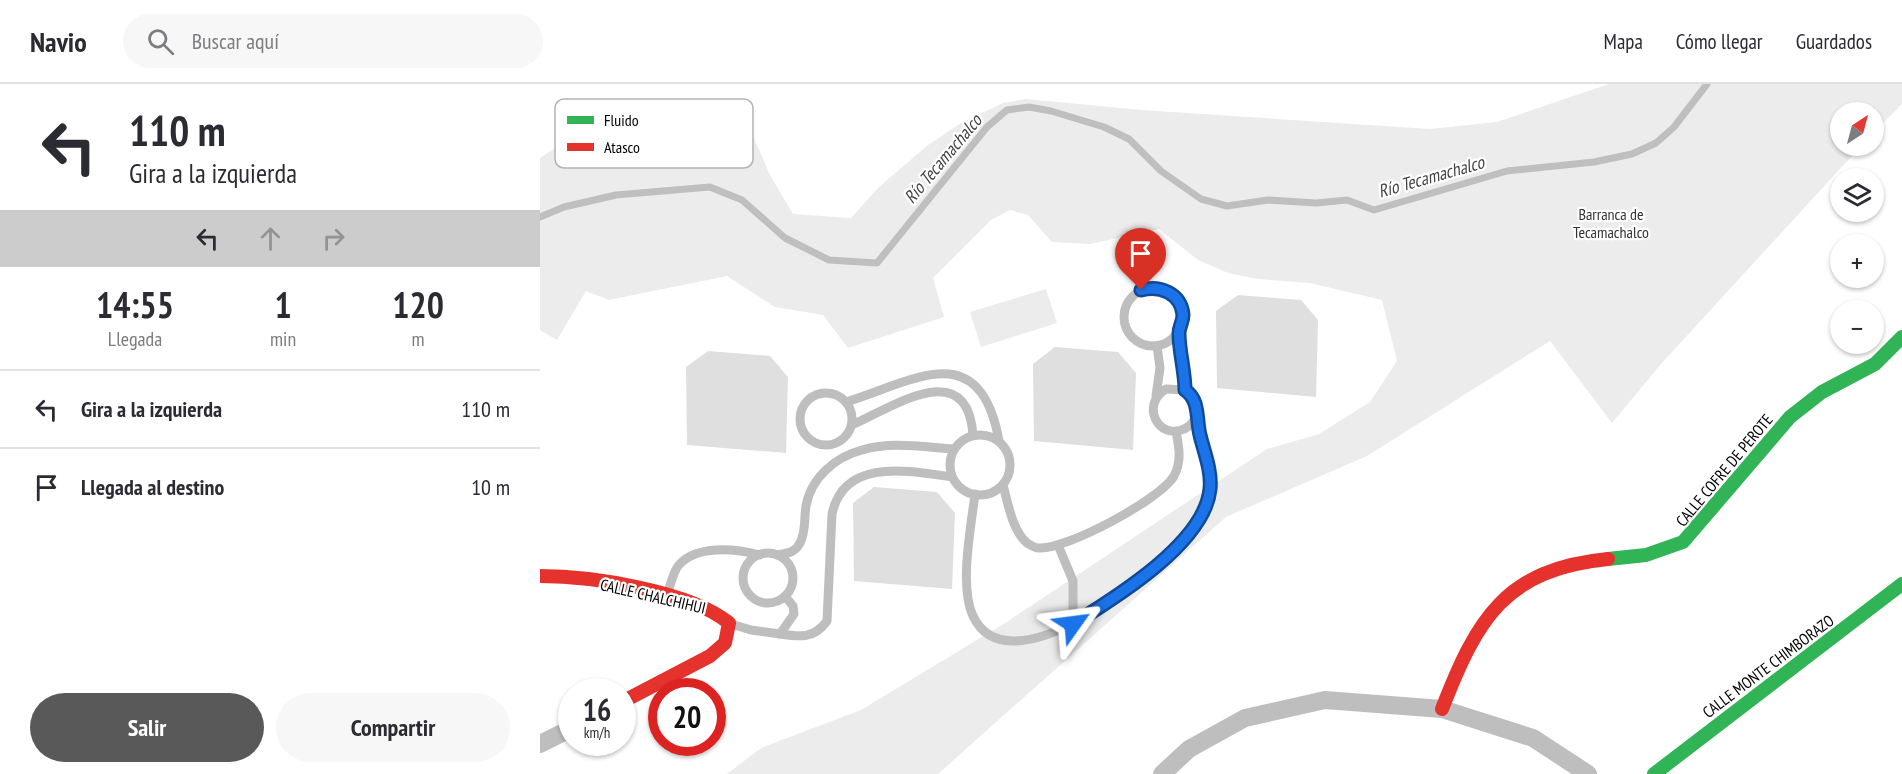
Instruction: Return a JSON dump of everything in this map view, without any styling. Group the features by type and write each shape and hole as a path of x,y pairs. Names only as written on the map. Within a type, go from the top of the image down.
{"street":[{"name":"CALLE COFRE DE PEROTE","path":"1442,709 1459,663 1480,622 1513,587 1559,566 1609,559 1645,558 1683,543 1786,421 1821,393 1868,371 1892,353 1902,337"},
{"name":"CALLE CHALCHIHUI","path":"540,576 558,576 667,596 712,609 729,623"},
{"name":"CALLE MONTE CHIMBORAZO","path":"1654,774 1902,584"},
{"path":"636,695 710,656 724,643 729,623"},
{"path":"1162,774 1189,749 1245,718 1325,700 1442,709 1533,738 1588,774"},
{"path":"540,744 558,735"}],"lane":[{"path":"1179,332 1166,344 1157,346 1139,342 1131,337 1124,320 1128,302 1141,290 1160,288 1175,297 1183,314 1179,332 1185,390"},
{"path":"1157,346 1160,368 1153,410 1157,423 1162,428 1176,431 1184,429 1195,418"},
{"path":"846,402 926,374 940,372 955,374 969,381 989,404 999,441 1005,449 1010,467 1003,484 995,491 975,494 957,485 952,477 951,457 954,448"},
{"path":"975,494 966,566 972,616 990,634 1001,640 1019,642 1040,638 1073,624 1112,600 1162,561 1196,523 1210,489 1209,469 1195,418 1194,399 1185,390 1166,388 1156,396"},
{"path":"852,425 852,413 846,402 828,393 809,399 802,406 800,426 812,442 832,445 841,441 852,425 915,396 939,390 949,393 964,404 969,412 973,435"},
{"path":"1003,484 1017,529 1026,542 1038,549 1058,545 1129,512 1166,486 1178,465 1180,451 1176,431"},
{"path":"667,596 679,565 694,553 730,551 777,555 791,553 801,542 809,494 819,477 841,458 859,450 890,445 954,448 973,435 982,435 999,441"},
{"path":"729,623 751,630 802,638 813,635 827,621 832,514 835,501 842,490 861,476 876,471 952,477"},
{"path":"1058,545 1073,581 1073,624"},
{"path":"759,555 745,567 743,577 750,595 758,601 767,603 785,596 791,588 791,568 777,555"},
{"path":"780,634 794,614 793,606 785,596"}],"green space":[{"name":"Barranca de Tecamachalco","path":"1609,84 1902,84 1902,104 1884,122 1884,102 1830,102 1830,156 1852,156 1841,168 1830,168 1830,180 1661,364 1612,423 1550,341 1367,456 1226,517 938,774 727,774 761,748 861,710 1005,623 1267,449 1319,434 1370,402 1397,361 1382,300 1310,283 1258,279 1228,273 1198,260 1159,229 1090,244 1052,242 1028,215 1010,210 991,220 933,278 944,317 848,348 823,315 775,307 727,276 609,300 586,291 557,340 540,330 540,158 555,148 555,168 753,168 753,136 770,175 793,214 851,218 879,187 928,145 961,123 1003,103 1026,99 1142,110 1430,129 1497,122"},
{"path":"1046,289 1057,323 981,347 970,312"}],"building":[{"path":"1238,295 1301,300 1318,320 1316,397 1217,388 1216,311"},
{"path":"1055,347 1118,352 1136,373 1133,450 1034,441 1033,364"},
{"path":"708,351 770,356 788,377 786,453 687,445 686,367"},
{"path":"874,487 937,492 955,513 952,589 854,581 853,503"}],"waterway":[{"name":"Río Tecamachalco","path":"540,217 564,207 616,195 710,187 742,200 785,238 829,260 877,263 987,127 1007,110 1029,107 1051,111 1104,127 1129,139 1161,171 1201,199 1227,206 1268,200 1316,203 1347,200 1374,210 1507,171 1594,162 1632,154 1656,143 1674,127 1707,84"}],"traffic: fast":[{"path":"1608,559 1646,555 1683,542 1790,417 1822,392 1875,364 1902,337"},
{"path":"1654,774 1902,584"}],"traffic: jam":[{"path":"1442,709 1468,649 1500,604 1519,587 1544,574 1573,565 1608,559"},
{"path":"540,576 612,582 666,594 712,612 729,623 725,643 710,656 636,695"}],"route":[{"path":"1073,624 1112,600 1162,561 1196,523 1206,504 1210,489 1209,469 1195,418 1196,405 1191,393 1185,390 1179,332 1183,314 1180,305 1168,291 1160,288 1141,290"}]}
